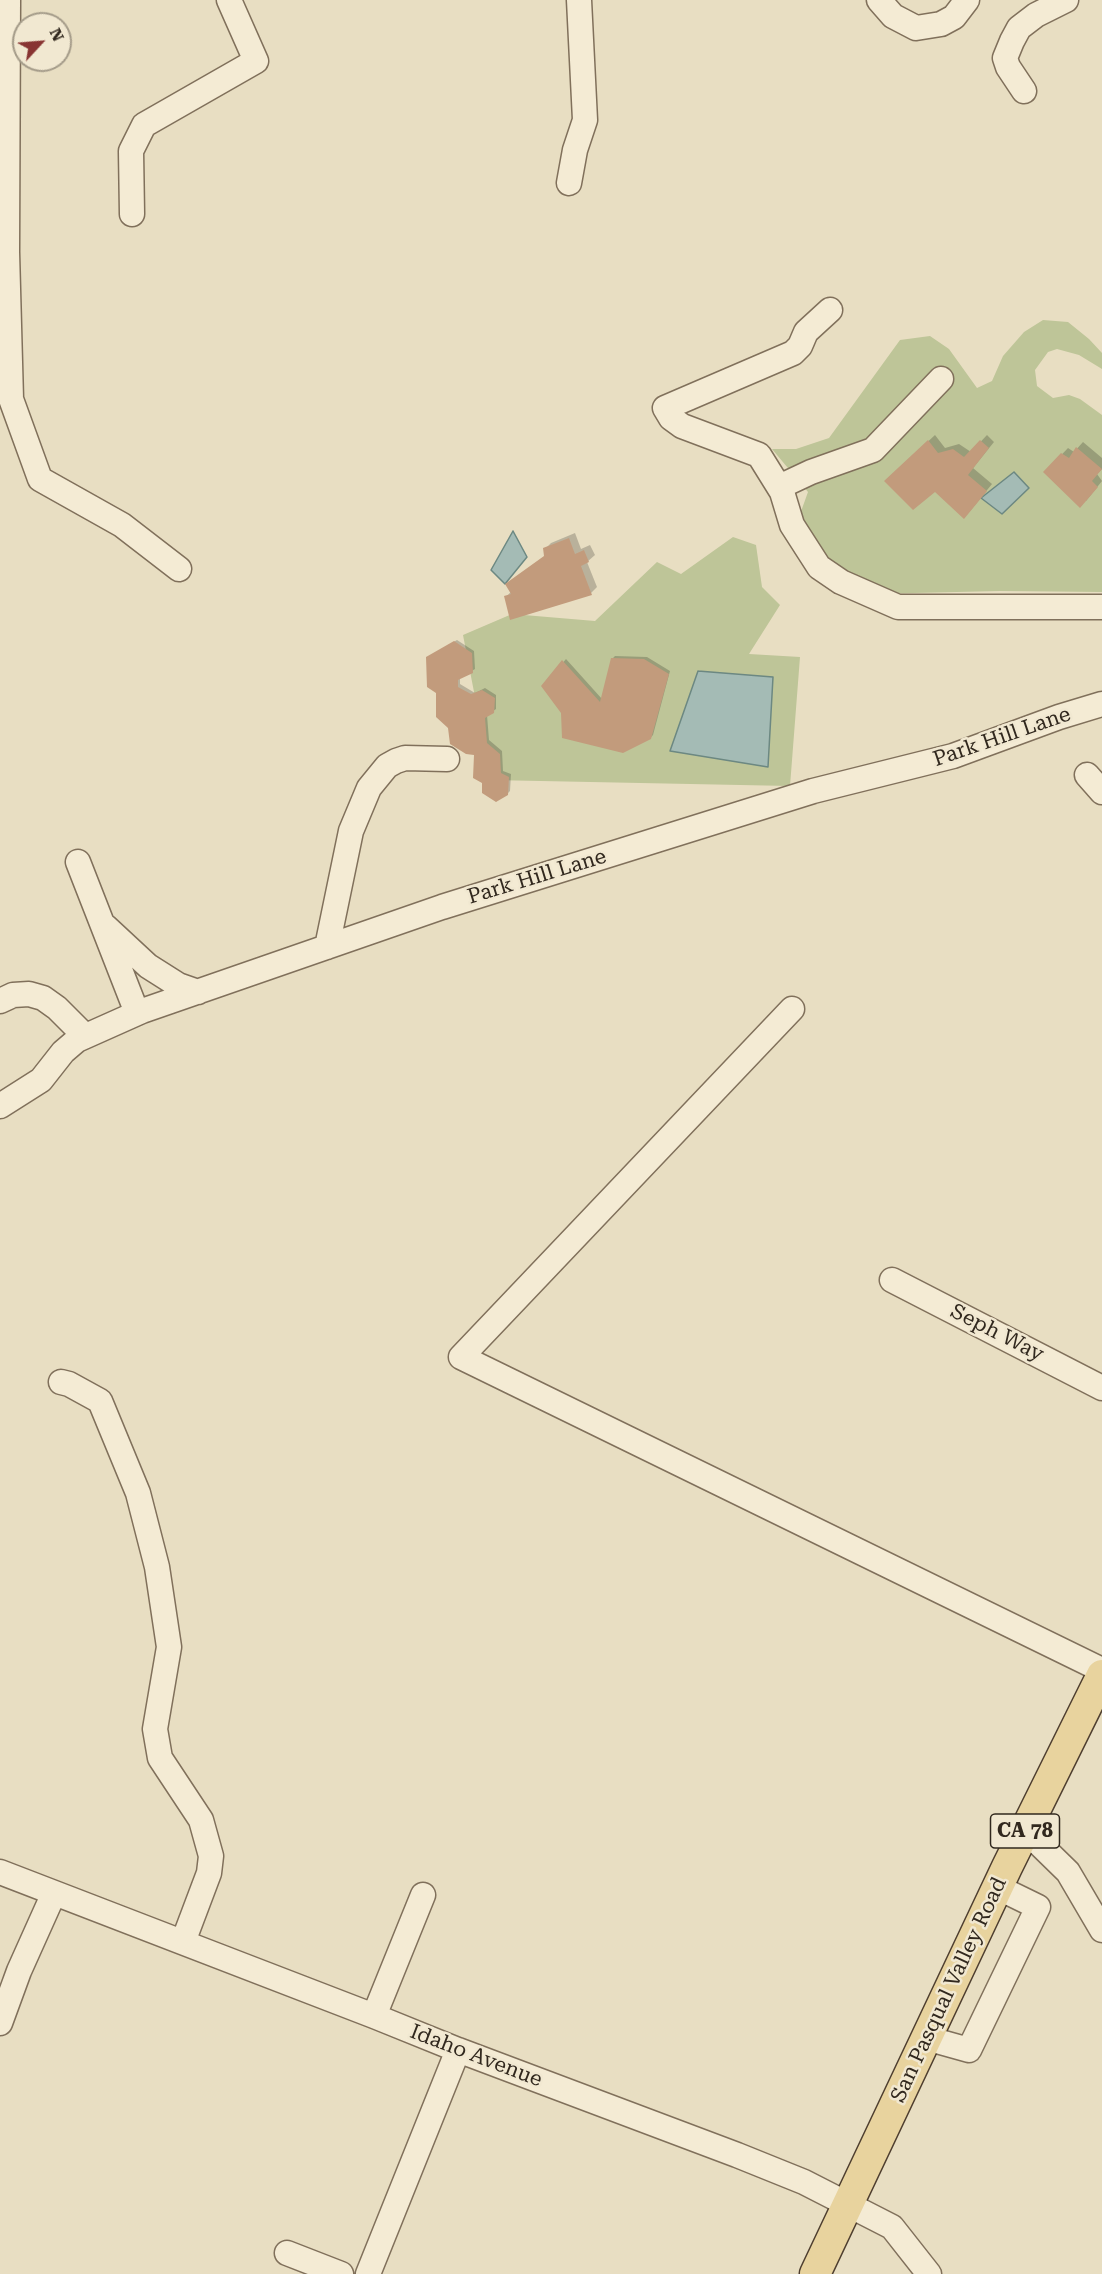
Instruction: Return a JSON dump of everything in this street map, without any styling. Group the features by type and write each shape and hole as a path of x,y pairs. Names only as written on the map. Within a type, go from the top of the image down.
{"main road":[{"name":"San Pasqual Valley Road","path":"815,2274 997,1887 1102,1672"}],"street":[{"path":"8,0 7,252 11,399 40,479 122,525 179,569"},
{"path":"132,214 131,151 144,125 256,61 229,0"},
{"path":"569,183 575,150 585,120 579,0"},
{"path":"879,0 893,16 916,28 941,24 954,17 967,0"},
{"path":"1024,91 1008,67 1005,58 1012,41 1019,28 1035,15 1066,0"},
{"path":"830,310 806,332 800,346 793,353 665,408 671,418 681,426 759,455 779,487 792,525 819,567 841,582 898,607 1102,607"},
{"path":"779,487 811,472 873,450 941,379"},
{"name":"Park Hill Lane","path":"0,1106 41,1080 63,1052 77,1040 137,1013 442,907 813,791 953,756 1059,717 1102,704"},
{"path":"327,947 351,831 369,788 387,766 396,761 405,758 447,759"},
{"path":"78,862 137,1013"},
{"path":"102,924 148,966 178,985 198,992"},
{"path":"0,1001 13,995 29,994 43,998 57,1008 85,1036"},
{"path":"792,1009 461,1358 1102,1672"},
{"name":"Seph Way","path":"892,1280 1102,1388"},
{"path":"61,1382 100,1401 138,1493 157,1567 169,1647 155,1729 158,1748 160,1758 201,1821 211,1856 209,1873 183,1942"},
{"path":"1025,1830 1068,1872 1102,1930"},
{"name":"Idaho Avenue","path":"0,1872 804,2182 892,2227 929,2274"},
{"path":"926,2038 969,2050 1038,1907 997,1887"},
{"path":"0,2023 54,1893"},
{"path":"374,2016 423,1896"},
{"path":"368,2274 458,2050"},
{"path":"287,2253 341,2274"}],"green space":[{"path":"1043,320 1068,322 1102,353 1102,369 1079,355 1057,349 1048,352 1035,370 1037,386 1053,398 1069,395 1080,399 1102,415 1102,592 1000,591 870,594 835,569 799,517 808,492 772,449 796,449 829,438 900,340 930,336 949,349 977,388 992,381 1003,356 1024,332"},
{"path":"733,537 756,545 762,587 780,605 749,654 800,657 790,786 491,780 463,635 512,614 595,621 657,562 681,574"}],"water":[{"path":"1014,472 1029,488 1002,514 981,498"},
{"path":"513,531 527,557 505,584 491,570"},
{"path":"698,671 773,677 768,767 670,751"}],"building":[{"path":"928,440 938,453 953,449 964,457 980,440 989,448 968,475 987,491 964,519 935,492 913,510 884,481"},
{"path":"1076,447 1102,469 1092,481 1098,487 1080,508 1043,472 1061,453 1069,458"},
{"path":"569,538 575,554 584,550 589,562 581,566 592,595 510,620 504,596 511,594 505,584 544,556 543,548"},
{"path":"454,641 472,653 473,673 458,680 458,687 471,694 482,690 495,698 494,713 485,718 487,743 500,754 501,773 509,777 508,795 496,802 482,793 482,783 473,778 474,755 466,754 450,744 448,728 436,717 436,693 427,687 426,657"},
{"path":"611,658 644,659 669,674 651,739 623,753 562,738 561,713 541,686 562,660 600,702"}]}
